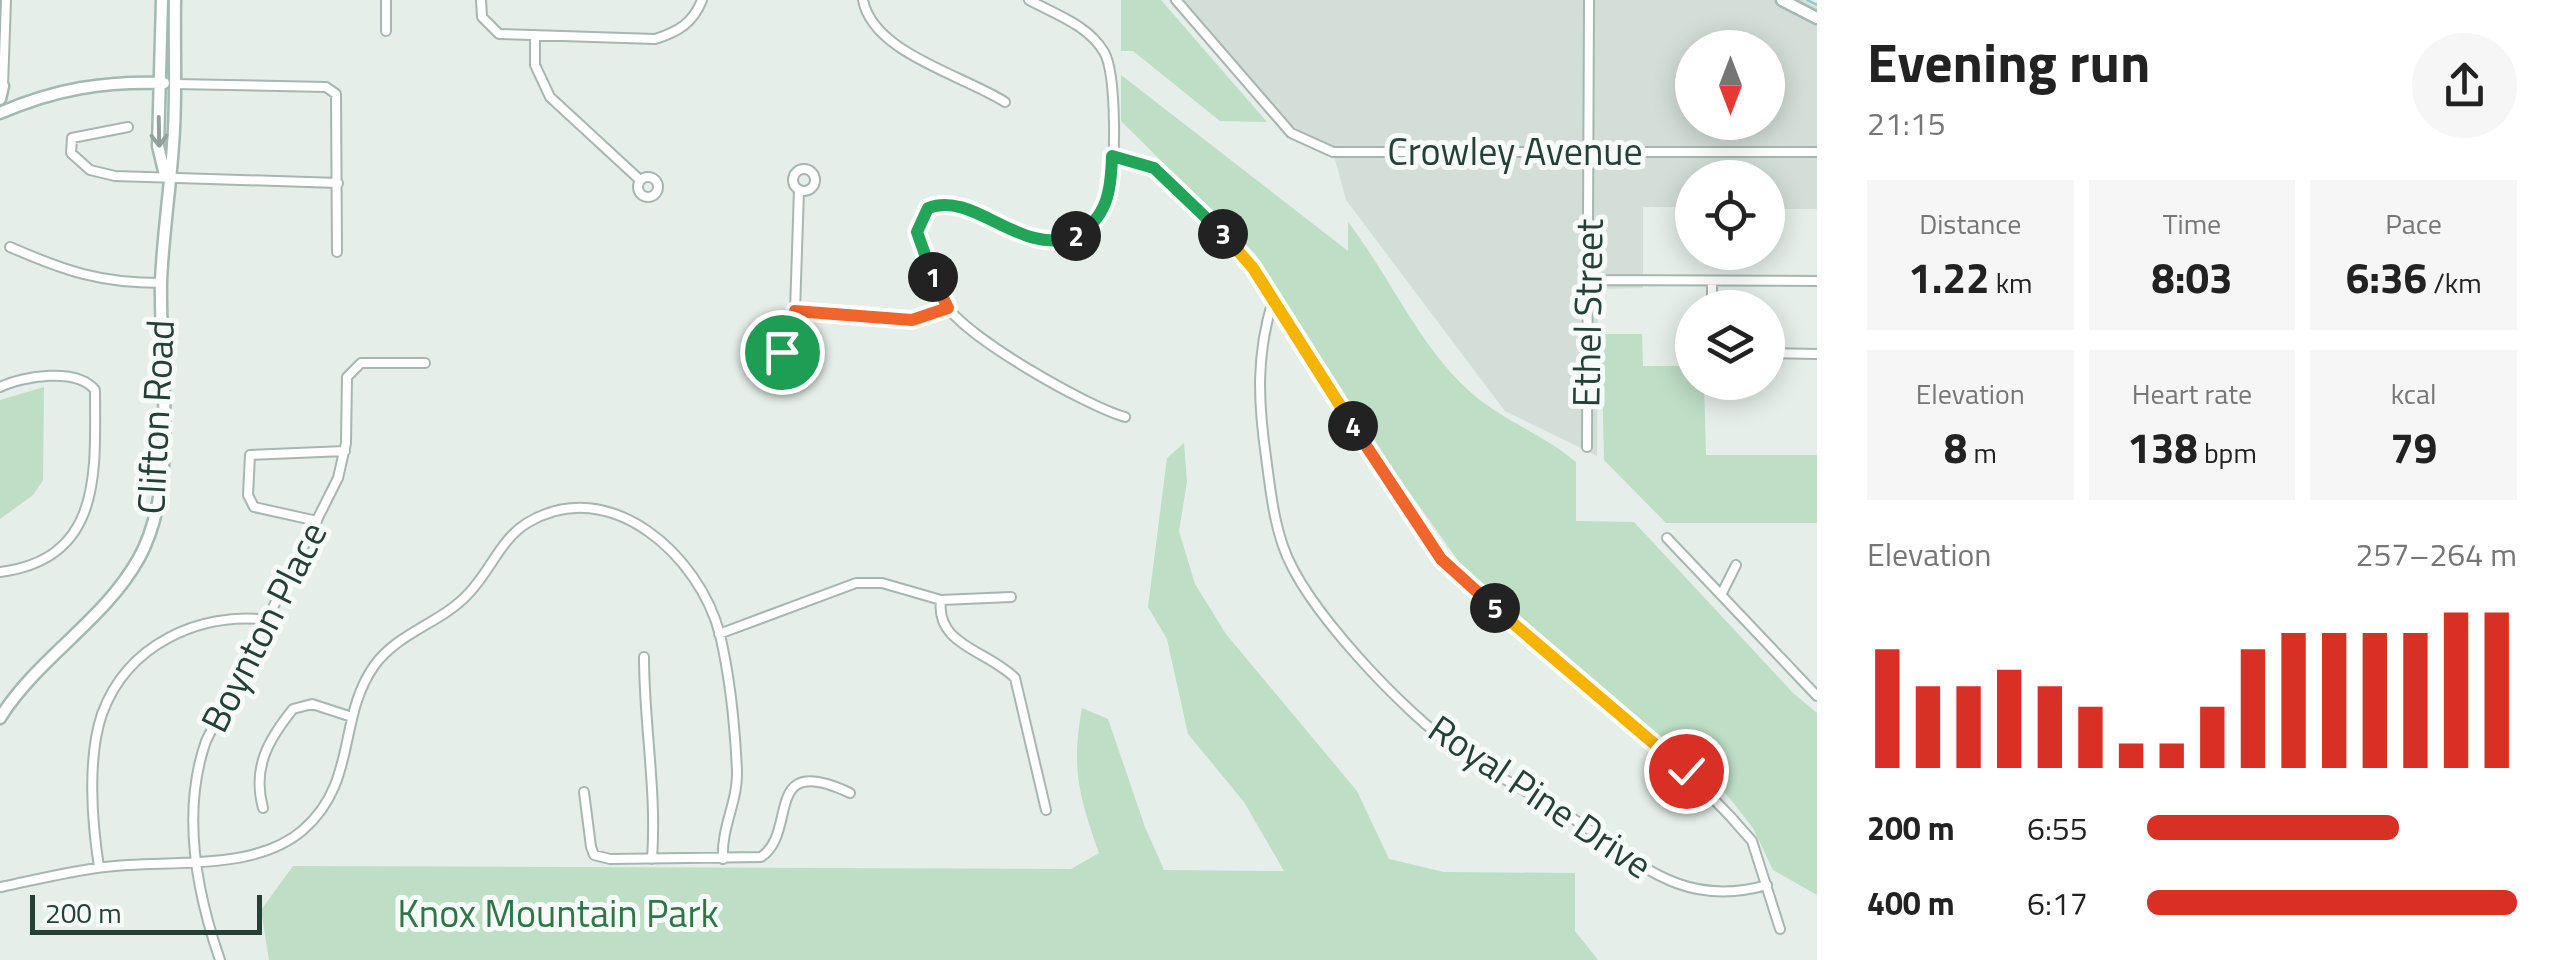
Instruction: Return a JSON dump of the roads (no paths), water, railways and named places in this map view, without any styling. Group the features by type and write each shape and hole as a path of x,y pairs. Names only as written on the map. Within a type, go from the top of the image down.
{"main road":[{"name":"Clifton Road","path":"162,0 158,146 167,181"},
{"name":"Clifton Road","path":"0,718 27,678 116,592 156,521 162,426 161,283 167,181 174,146 175,0"},
{"path":"1782,0 1817,18"},
{"path":"0,112 53,91 112,83 174,84"},
{"path":"0,99 3,86"}],"street":[{"path":"3,86 6,0"},
{"path":"386,0 386,30"},
{"path":"482,0 482,17 488,28 499,34 655,39 676,32 696,16 702,0"},
{"path":"863,0 866,19 876,31 1006,102"},
{"path":"1028,0 1079,26 1101,48 1110,70 1112,156 1108,200 1087,229 1058,242 1009,230 955,205 928,208 917,232 948,308 993,346 1102,410 1125,416"},
{"name":"Crowley Avenue","path":"1176,0 1290,133 1333,152 1817,152"},
{"name":"Ethel Street","path":"1587,447 1590,0"},
{"path":"535,35 535,66 550,97 640,180"},
{"path":"174,84 326,87 336,94 337,252"},
{"path":"128,127 72,138 72,153 90,170 167,181 338,183"},
{"path":"1112,156 1154,168 1236,246 1441,559 1686,771 1752,841 1780,929"},
{"path":"782,352 795,311 799,190"},
{"path":"10,248 73,274 112,283 161,283"},
{"path":"1590,280 1817,281"},
{"path":"1712,281 1712,290"},
{"name":"Royal Pine Drive","path":"1273,300 1257,378 1272,507 1290,563 1321,613 1442,737 1574,820 1628,860 1683,886 1720,892 1767,884"},
{"path":"795,311 912,320 948,308"},
{"path":"1785,353 1817,354"},
{"name":"Boynton Place","path":"220,960 201,907 196,860 196,769 206,741 317,521 344,451 347,377 352,367 361,363 424,364"},
{"path":"0,572 22,570 54,552 90,502 95,484 95,390 90,384 70,377 1,383"},
{"path":"317,521 254,507 248,495 250,455 344,451"},
{"path":"0,886 99,868 270,849 304,830 340,779 352,717 365,682 388,650 452,610 508,539 525,524 563,510 601,509 620,514 649,532 694,576 720,634 737,770 736,796 723,832 722,859"},
{"path":"1666,538 1817,696"},
{"path":"1722,595 1736,565"},
{"path":"720,634 856,584 882,583 940,600 1011,597"},
{"path":"940,600 938,615 946,633 1015,678 1046,810"},
{"path":"99,868 96,737 103,712 120,682 138,659 182,630 236,616 268,620"},
{"path":"644,657 646,745 654,788 652,858"},
{"path":"263,808 258,771 267,745 293,709 312,704 352,717"},
{"path":"584,792 594,855 610,859 722,859 761,857 768,852 780,834 781,806 796,786 813,782 850,792"}],"waterway":[{"path":"1807,0 1817,5"}],"park label":[{"name":"Knox Mountain Park","path":"558,914"}]}
